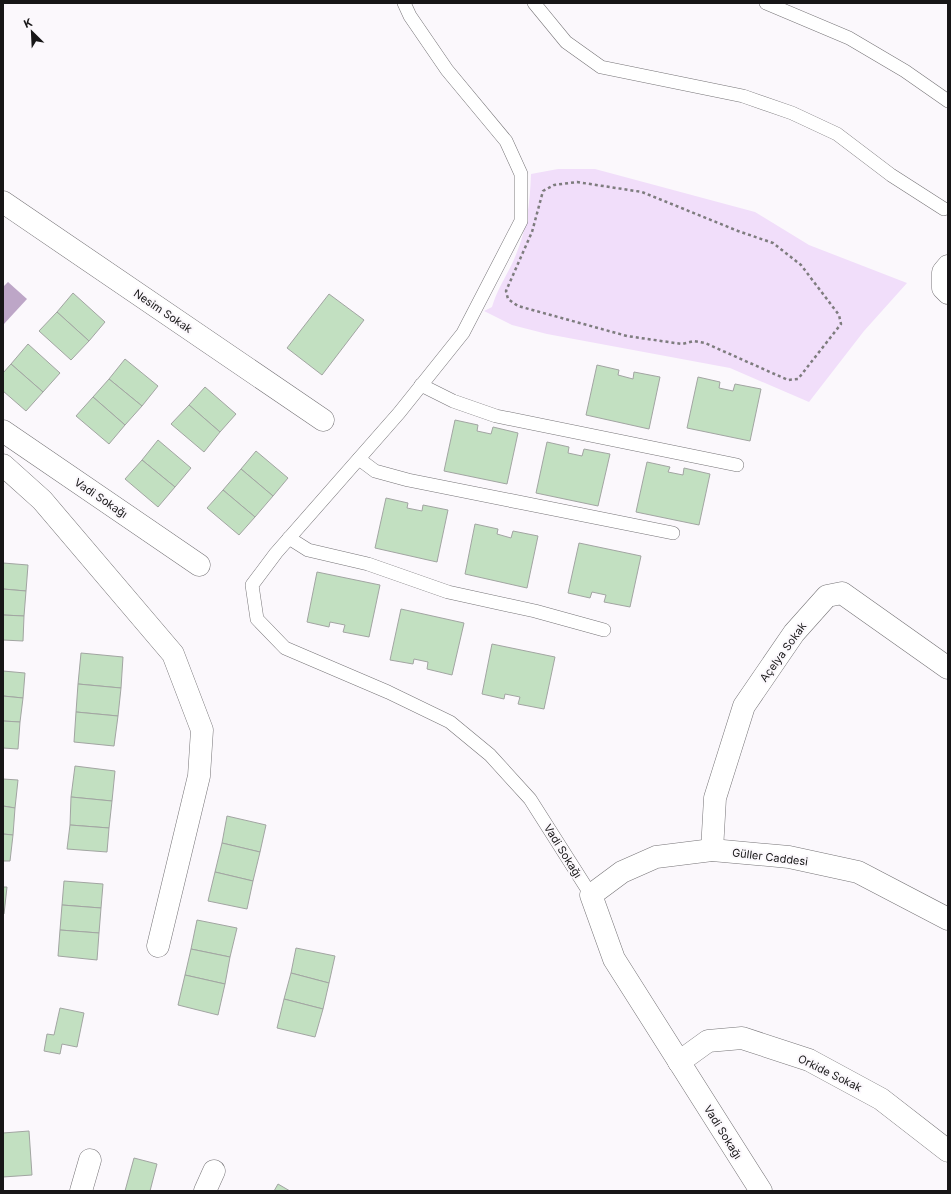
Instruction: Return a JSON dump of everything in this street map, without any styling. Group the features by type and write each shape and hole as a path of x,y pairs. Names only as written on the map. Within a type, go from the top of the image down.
{"street":[{"name":"Nesim Sokak","path":"3,202 322,420"},
{"path":"948,266 943,272 943,283 944,288 948,293"},
{"name":"Vadi Sokağı","path":"3,431 199,565"},
{"path":"3,465 42,500 173,654 202,730 199,776 158,946"},
{"name":"Açelya Sokak","path":"712,850 715,798 744,706 794,633 827,596 842,593 948,668"},
{"name":"Güller Caddesi","path":"591,895 622,872 656,857 712,850 789,857 858,872 948,919"},
{"name":"Vadi Sokağı","path":"591,895 614,959 761,1191"},
{"name":"Orkide Sokak","path":"679,1062 708,1041 742,1038 809,1060 881,1099 948,1151"},
{"path":"81,1191 90,1160"},
{"path":"205,1191 214,1172"}],"lane":[{"path":"404,3 410,16 447,70 506,141 521,174 521,221 462,333 421,386 289,538 308,550 368,564 448,592 535,611 604,630"},
{"path":"534,3 566,42 601,67 743,96 792,113 838,134 891,175 944,209"},
{"path":"766,3 849,38 904,71 948,101"},
{"path":"421,386 453,401 496,416 736,465"},
{"path":"359,459 375,471 408,480 673,533"},
{"name":"Vadi Sokağı","path":"289,538 252,585 257,619 285,648 381,689 450,722 490,755 530,799 591,895"}],"path":[{"path":"576,182 642,192 738,231 773,243 801,265 839,315 841,324 798,379 788,380 705,343 694,341 682,344 627,336 518,306 508,299 506,291 532,232 543,191 554,185 576,182"}],"shaded area":[{"path":"558,169 595,169 755,212 809,245 907,283 864,331 809,402 730,368 547,334 512,325 484,311 492,307 519,247 527,216 531,174"},
{"path":"8,282 27,299 3,325 3,287"}],"building":[{"path":"73,293 105,322 89,341 57,312"},
{"path":"329,294 364,320 322,375 287,348"},
{"path":"57,312 89,341 71,360 39,331"},
{"path":"28,344 60,373 43,392 11,364"},
{"path":"125,359 158,386 142,406 109,379"},
{"path":"11,364 43,392 26,411 3,391 3,373"},
{"path":"597,365 619,370 618,375 633,379 634,372 660,377 649,429 586,415"},
{"path":"698,377 720,382 719,388 733,391 735,384 761,389 750,441 687,428"},
{"path":"109,379 142,406 125,425 93,397"},
{"path":"205,387 236,414 220,432 189,405"},
{"path":"93,397 125,425 109,444 76,416"},
{"path":"189,405 220,432 204,452 171,424"},
{"path":"455,420 478,425 477,431 491,434 493,427 518,433 507,484 444,471"},
{"path":"158,440 191,468 175,487 142,460"},
{"path":"547,442 569,447 568,453 582,456 584,449 610,454 598,506 536,493"},
{"path":"256,451 288,478 273,496 241,469"},
{"path":"142,460 175,487 158,507 125,479"},
{"path":"647,462 670,467 668,472 683,475 684,468 710,474 699,525 636,512"},
{"path":"241,469 273,496 255,517 223,490"},
{"path":"223,490 255,517 239,535 207,508"},
{"path":"386,498 408,503 407,508 422,511 423,505 448,510 437,562 375,548"},
{"path":"475,524 498,529 497,534 511,538 513,531 538,536 527,588 465,574"},
{"path":"579,543 641,556 630,607 604,602 606,595 592,592 590,598 568,593"},
{"path":"3,563 28,565 26,591 3,589"},
{"path":"317,572 380,585 369,637 343,632 345,625 330,622 329,627 307,622"},
{"path":"3,589 26,591 24,616 3,615"},
{"path":"401,609 464,623 452,675 427,669 428,662 414,659 413,664 390,660"},
{"path":"3,615 24,616 23,641 3,640"},
{"path":"492,644 555,657 544,709 518,704 520,697 505,694 504,699 482,694"},
{"path":"81,653 123,657 121,688 78,684"},
{"path":"3,671 25,673 23,698 3,696"},
{"path":"78,684 121,688 118,716 76,712"},
{"path":"3,696 23,698 20,722 3,721"},
{"path":"76,712 118,716 114,746 74,742"},
{"path":"3,721 20,722 18,749 3,748"},
{"path":"75,766 115,771 112,801 71,797"},
{"path":"3,779 18,780 15,808 3,806"},
{"path":"71,797 112,801 109,828 70,825"},
{"path":"3,806 15,808 13,835 3,834"},
{"path":"227,816 266,825 260,852 222,843"},
{"path":"70,825 109,828 107,852 67,849"},
{"path":"3,834 13,835 10,861 3,861"},
{"path":"222,843 260,852 253,881 215,872"},
{"path":"215,872 253,881 247,909 208,901"},
{"path":"64,881 103,884 101,908 62,905"},
{"path":"3,887 7,887 4,914 3,914"},
{"path":"62,905 101,908 99,933 60,930"},
{"path":"197,920 237,928 230,957 191,949"},
{"path":"60,930 99,933 97,960 58,956"},
{"path":"296,948 335,956 329,983 291,973"},
{"path":"191,949 230,957 225,984 185,975"},
{"path":"291,973 329,983 323,1009 284,999"},
{"path":"185,975 225,984 218,1015 178,1005"},
{"path":"284,999 323,1009 315,1037 277,1028"},
{"path":"60,1008 84,1013 77,1047 62,1044 60,1054 44,1051 47,1034 54,1035"},
{"path":"29,1131 32,1175 3,1177 3,1133"},
{"path":"134,1158 157,1164 150,1191 125,1191"},
{"path":"278,1184 290,1191 274,1191"}]}
